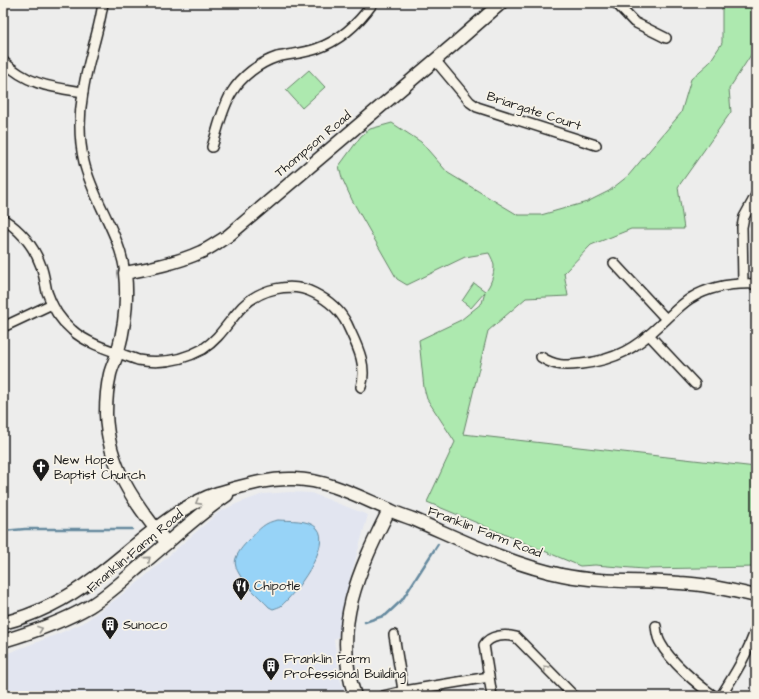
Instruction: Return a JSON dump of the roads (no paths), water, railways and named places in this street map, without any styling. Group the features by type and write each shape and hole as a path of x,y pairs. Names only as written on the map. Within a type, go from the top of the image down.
{"main road":[{"name":"Thompson Road","path":"126,273 158,267 181,260 202,252 228,236 435,60 493,5"},
{"path":"126,273 127,304 125,322 118,352 110,375 106,405 106,424 109,442 122,479 135,501 167,543"},
{"name":"Franklin Farm Road","path":"3,623 30,614 73,593 94,579 138,542 205,498 276,479 310,480 332,485 506,558 561,575 609,581 681,583 709,586 756,596"},
{"name":"Franklin Farm Road","path":"3,641 51,625 92,605 114,589 207,509 235,489"},
{"path":"355,696 346,660 347,622 350,605 355,587 370,549 389,510"}],"street":[{"path":"102,3 83,92 80,115 81,141 84,162 89,180 122,254 126,273"},
{"path":"212,147 226,104 232,92 249,73 264,63 277,58 325,45 353,26 373,3"},
{"path":"616,3 634,22 666,38"},
{"name":"Briargate Court","path":"435,60 470,102 477,107 596,145"},
{"path":"3,61 12,70 35,83 47,87 83,92"},
{"path":"743,283 742,227 744,217 756,195"},
{"path":"3,219 14,226 37,256 42,267 52,304 62,320 77,335 88,341 138,360 155,362 169,361 191,355 203,349 216,339 242,308 261,294 284,288 299,288 311,291 326,300 346,321 362,360 364,370 362,387"},
{"path":"614,263 666,319"},
{"path":"541,357 555,365 564,366 612,358 626,352 649,335 686,302 704,291 743,283 756,284"},
{"path":"3,327 52,304"},
{"path":"649,335 695,384"},
{"path":"656,626 657,635 668,655 714,696"},
{"path":"721,696 739,666 752,640 756,628"},
{"path":"394,634 404,693"},
{"path":"492,696 484,645 491,638 509,636 516,637 574,696"},
{"path":"383,696 489,677"}],"water":[{"path":"278,520 309,523 317,528 321,536 320,546 310,569 287,600 281,606 273,609 269,607 241,577 235,564 236,558 244,545 263,526"}],"waterway":[{"path":"3,531 25,529 132,529"},
{"path":"365,622 386,615 402,600 438,544"}],"place":[{"name":"New Hope Baptist Church","path":"41,482"},
{"name":"Chipotle","path":"241,601"},
{"name":"Sunoco","path":"110,640"},
{"name":"Franklin Farm Professional Building","path":"271,681"}]}
